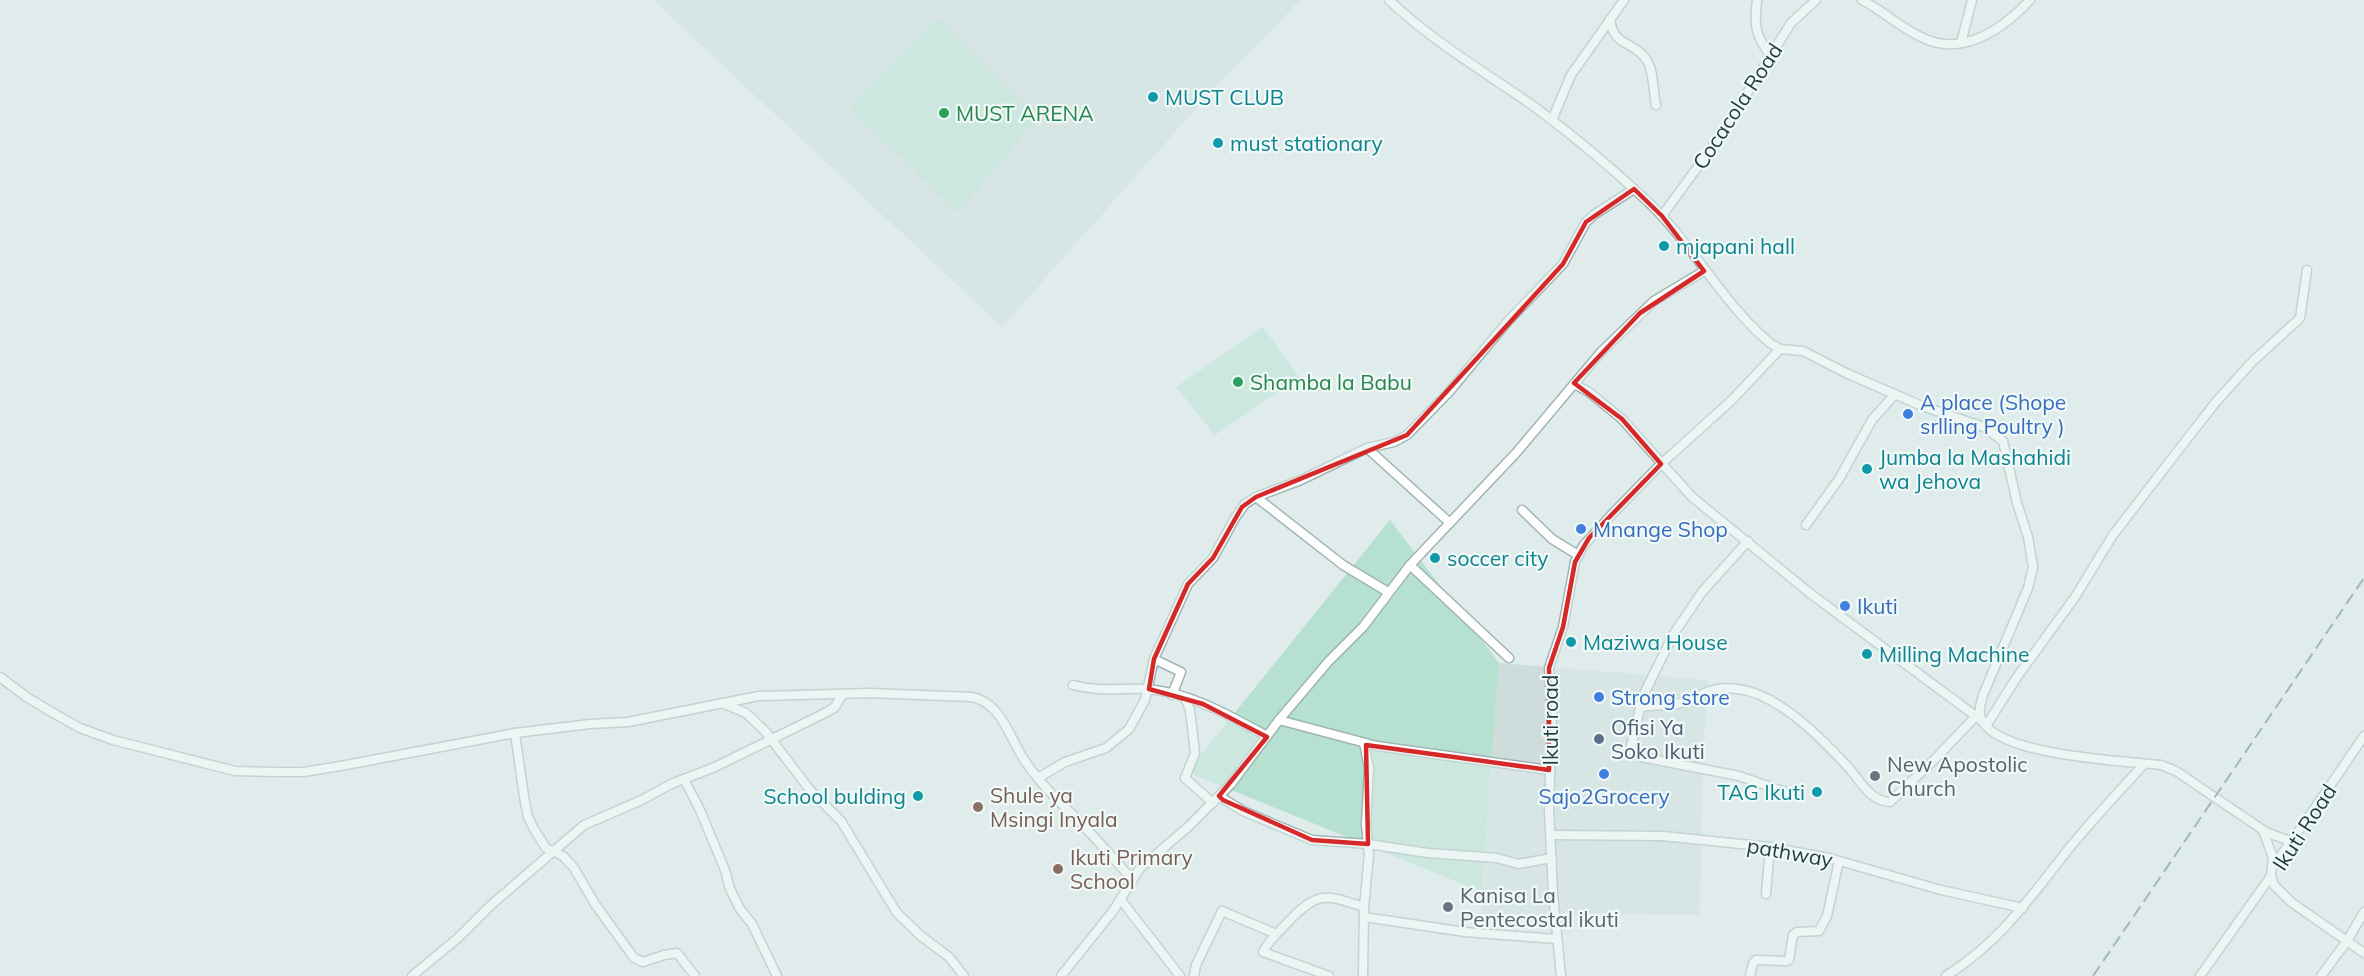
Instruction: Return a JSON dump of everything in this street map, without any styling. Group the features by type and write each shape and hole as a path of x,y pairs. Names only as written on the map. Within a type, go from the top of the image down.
{"street":[{"path":"1389,0 1427,33 1552,120 1634,189 1662,216 1704,271 1764,338 1780,349 1803,351 1848,374 1922,406 1984,427 2000,437 2006,447 2014,491 2028,537 2033,567 2028,588 1983,695 1979,709 1981,721"},
{"path":"1552,120 1571,75 1624,0"},
{"path":"1757,0 1756,33 1770,55"},
{"name":"Cocacola Road","path":"1662,216 1720,136 1791,23 1816,0"},
{"path":"1862,0 1921,37 1946,44 1961,43 1986,36 2001,27 2030,0"},
{"path":"1961,43 1972,0"},
{"path":"1610,19 1612,32 1616,38 1647,60 1656,105"},
{"path":"1038,778 1057,766 1102,750 1113,744 1129,729 1149,689 1154,659 1188,584 1213,558 1242,507 1256,497 1301,480 1366,448 1394,442 1417,426 1475,364 1508,321 1563,264 1586,222 1634,189"},
{"path":"1640,707 1678,703 1705,690 1715,688 1733,688 1754,692 1779,705 1799,721 1847,766 1873,796 1890,802 1981,721 2017,677 2075,597 2113,536 2216,402 2252,362 2300,318 2307,270"},
{"path":"1061,976 1121,900 1132,879 1151,858 1216,800 1328,662 1363,627 1410,565 1516,453 1574,384 1640,313 1655,300 1704,271"},
{"name":"Ikuti road","path":"1561,976 1551,835 1549,770 1552,706 1549,668 1563,627 1573,568 1578,555 1599,527 1661,464 1732,400 1780,349"},
{"path":"1574,384 1589,392 1622,419 1692,497 1855,628 2007,739 2051,753 2162,765 2176,771 2263,830 2290,841"},
{"path":"1806,525 1839,479 1872,420 1895,393"},
{"path":"1366,448 1450,523"},
{"path":"1256,497 1343,565 1388,592"},
{"path":"1522,510 1552,539 1578,555"},
{"path":"1748,541 1702,592 1673,635 1640,707 1630,752 1675,765 1739,776 1788,793"},
{"path":"1410,565 1509,658"},
{"path":"1154,659 1181,672 1172,695"},
{"path":"0,677 28,698 80,728 159,753 236,771 304,772 515,733 628,722 719,702 784,694 870,693 984,700 992,706 1024,760 1038,778 1132,879"},
{"path":"1073,685 1101,691 1149,689 1185,698 1224,713 1267,736"},
{"path":"412,976 464,933 491,905 584,825 715,767 832,710 842,695"},
{"path":"1185,698 1190,710 1195,753 1185,778 1216,800 1312,840 1497,858 1518,864 1552,858"},
{"path":"719,702 746,713 771,739 817,798 841,821 897,913 921,936 949,957 964,976"},
{"path":"1279,720 1364,742 1510,766 1549,770"},
{"path":"515,733 528,817 541,842 552,852 563,856 574,868 595,904 634,958 643,962 664,954 677,953 695,976"},
{"name":"Ikuti Road","path":"2364,736 2272,866 2271,876 2274,885 2291,902 2364,953"},
{"path":"1363,976 1364,908 1369,854 1366,816 1369,768 1364,742"},
{"path":"1946,976 1995,939 2023,908 2069,848 2144,764"},
{"path":"684,779 698,804 730,889 740,909 752,924 777,976"},
{"path":"2263,830 2271,851 2272,866"},
{"name":"pathway","path":"1551,835 1663,836 1770,847 1839,861 1941,890 2023,908"},
{"path":"1766,894 1770,847"},
{"path":"1750,976 1756,960 1789,960 1792,954 1792,939 1797,932 1819,931 1827,916 1839,861"},
{"path":"2200,976 2271,876"},
{"path":"1329,976 1263,952 1274,933 1301,908 1319,898 1333,897 1364,908"},
{"path":"1121,900 1180,976"},
{"path":"1194,976 1196,965 1222,911 1274,933"},
{"path":"2321,976 2347,941 2364,912"},
{"path":"1365,917 1465,932 1557,939"}],"highlighted area":[{"path":"1634,189 1662,216 1704,271 1640,313 1574,383 1622,419 1661,464 1589,538 1575,562 1563,627 1549,668 1549,770 1366,745 1368,844 1312,840 1223,800 1219,796 1267,737 1203,704 1149,689 1154,659 1188,584 1213,558 1242,507 1256,497 1407,435 1563,264 1586,222"}],"shaded area":[{"path":"653,0 1300,0 1209,94 1002,327"},
{"path":"1499,663 1708,680 1703,756 1700,915 1481,914"}],"green space":[{"name":"MUST ARENA","path":"938,18 1038,118 958,213 850,108"},
{"name":"Shamba la Babu","path":"1263,327 1299,377 1215,435 1176,387"},
{"path":"1390,520 1499,663 1482,892 1187,772"}],"railway":[{"path":"2093,976 2364,578"}],"place":[{"name":"MUST CLUB","path":"1153,97"},
{"name":"MUST ARENA","path":"944,113"},
{"name":"must stationary","path":"1218,143"},
{"name":"mjapani hall","path":"1664,246"},
{"name":"Shamba la Babu","path":"1238,382"},
{"name":"A place (Shope srlling Poultry )","path":"1908,414"},
{"name":"Jumba la Mashahidi wa Jehova","path":"1867,469"},
{"name":"Mnange Shop","path":"1581,529"},
{"name":"soccer city","path":"1435,558"},
{"name":"Ikuti","path":"1845,606"},
{"name":"Maziwa House","path":"1571,642"},
{"name":"Milling Machine","path":"1867,654"},
{"name":"Strong store","path":"1599,697"},
{"name":"Ofisi Ya Soko Ikuti","path":"1599,739"},
{"name":"Sajo2Grocery","path":"1604,774"},
{"name":"New Apostolic Church","path":"1875,776"},
{"name":"TAG Ikuti","path":"1817,792"},
{"name":"School bulding","path":"918,796"},
{"name":"Shule ya Msingi Inyala","path":"978,807"},
{"name":"Ikuti Primary School","path":"1058,869"},
{"name":"Kanisa La Pentecostal ikuti","path":"1448,907"}]}
